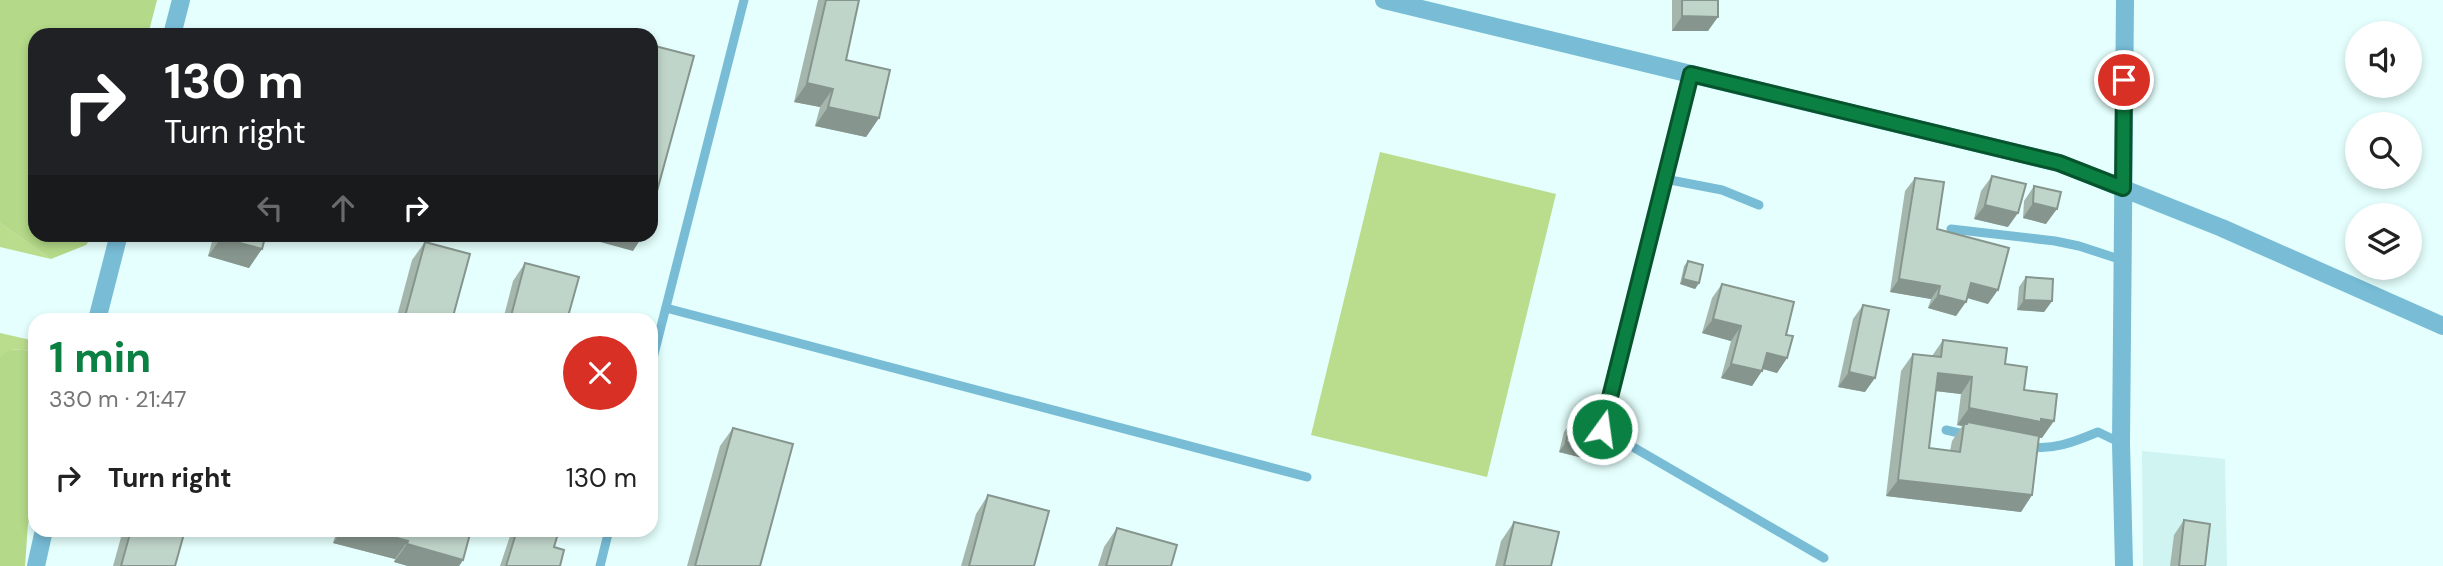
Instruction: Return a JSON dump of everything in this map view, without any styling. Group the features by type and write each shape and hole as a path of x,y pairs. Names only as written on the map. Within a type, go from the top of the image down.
{"street":[{"path":"174,28 181,0"},
{"path":"1384,0 2059,163 2222,228 2443,327"},
{"path":"2123,566 2121,443 2125,0"},
{"path":"99,313 117,242"},
{"path":"36,566 42,537"}],"lane":[{"path":"658,339 744,0"},
{"path":"1691,74 1602,429 1824,558"},
{"path":"1665,179 1723,190 1759,205"},
{"path":"1951,229 2055,241 2122,260"},
{"path":"666,308 1307,477"},
{"path":"1946,430 1974,436"},
{"path":"2015,444 2042,449 2072,443 2098,432 2121,443"},
{"path":"600,566 607,537"}],"shaded area":[{"path":"2142,451 2225,459 2227,566 2143,566"}],"green space":[{"path":"0,0 157,0 150,28 28,28 28,242 88,242 51,259 0,223"},
{"path":"1380,152 1556,194 1487,477 1311,435"},
{"path":"0,223 51,259 0,247"},
{"path":"0,333 28,339 28,350 10,349 0,356"},
{"path":"9,349 28,350 28,524 25,566 0,566 0,356"}],"building":[{"path":"826,0 859,0 846,60 890,70 879,118 828,107 833,89 807,83"},
{"path":"1682,0 1718,0 1718,17 1682,16"},
{"path":"658,47 694,56 658,187"},
{"path":"1992,176 2026,184 2018,213 1985,205"},
{"path":"1915,178 1944,182 1937,229 2009,248 1998,290 1971,283 1966,302 1938,295 1940,286 1899,279"},
{"path":"2034,186 2061,192 2057,209 2033,203"},
{"path":"236,242 264,242 262,249"},
{"path":"425,242 470,254 454,313 406,313"},
{"path":"1688,261 1703,265 1699,283 1683,279"},
{"path":"525,263 579,277 569,313 512,313"},
{"path":"2026,277 2053,279 2052,301 2024,300"},
{"path":"1722,284 1794,302 1786,335 1793,336 1787,358 1767,353 1762,371 1731,364 1741,326 1713,319"},
{"path":"1863,305 1889,310 1875,378 1849,372"},
{"path":"1943,340 2007,348 2005,364 2027,367 2024,390 2057,394 2054,421 2041,419 2041,422 1969,408 1972,377 1938,373 1929,448 1960,452 1964,424 1968,422 2039,436 2032,495 1898,480 1913,354 1941,357"},
{"path":"1571,422 1599,428 1594,449 1566,442"},
{"path":"733,428 793,444 760,566 695,566"},
{"path":"988,495 1049,511 1034,566 969,566"},
{"path":"2184,520 2210,524 2205,566 2179,566"},
{"path":"1514,522 1559,532 1551,566 1504,566"},
{"path":"1117,528 1177,545 1171,566 1106,566"},
{"path":"129,537 183,537 175,566 121,566"},
{"path":"393,537 469,537 463,560 407,544 408,541"},
{"path":"515,537 557,537 554,547 564,550 560,566 506,566"}],"route":[{"path":"1602,429 1691,74 2059,163 2123,188 2124,80"}]}
